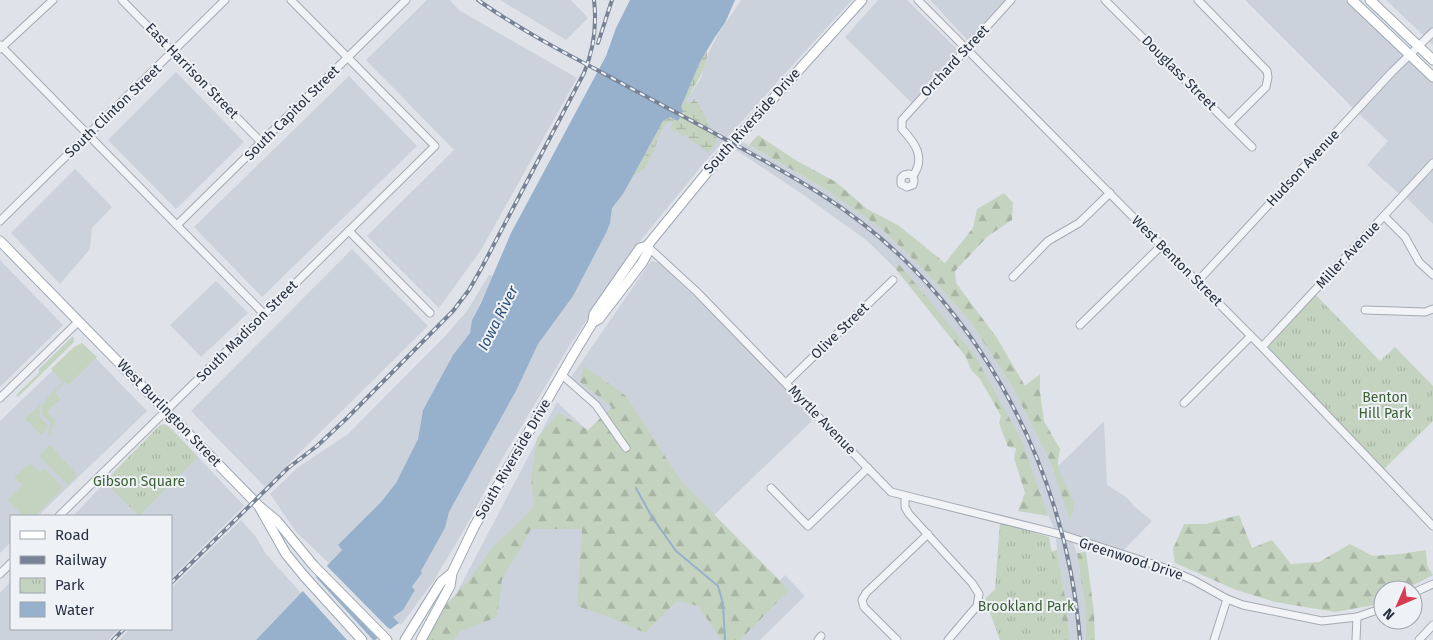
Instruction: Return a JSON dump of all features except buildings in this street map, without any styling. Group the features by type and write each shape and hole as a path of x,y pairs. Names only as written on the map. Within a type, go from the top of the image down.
{"main road":[{"name":"South Riverside Drive","path":"421,640 450,586 452,573 474,527 594,322 599,319 642,263 648,252 647,246 712,165 862,0"},
{"path":"1352,0 1433,77"},
{"path":"1370,0 1433,60"},
{"name":"West Burlington Street","path":"0,241 259,506 277,521 314,566 387,639"},
{"name":"West Burlington Street","path":"259,506 286,554 362,640"},
{"name":"South Riverside Drive","path":"405,640 442,582 452,573"}],"street":[{"path":"53,0 1,47 264,314"},
{"name":"East Harrison Street","path":"122,0 261,142"},
{"name":"South Clinton Street","path":"0,221 225,0"},
{"path":"291,0 347,58"},
{"name":"South Capitol Street","path":"178,225 406,0"},
{"name":"West Benton Street","path":"918,0 1262,347 1433,526"},
{"name":"Orchard Street","path":"913,176 918,164 917,149 912,139 902,129 901,125 905,115 1011,0"},
{"name":"Douglass Street","path":"1106,0 1252,147"},
{"path":"1198,0 1267,71 1266,87 1229,124"},
{"name":"Hudson Avenue","path":"1197,282 1409,55 1433,32"},
{"name":"South Madison Street","path":"60,515 435,146 347,58"},
{"name":"Miller Avenue","path":"1262,347 1433,163"},
{"path":"1013,277 1048,241 1079,223 1110,193"},
{"path":"1384,216 1405,237 1419,262 1433,275"},
{"path":"349,231 430,313"},
{"name":"Myrtle Avenue","path":"647,246 697,292 891,492 905,496"},
{"path":"1080,324 1161,246"},
{"name":"Olive Street","path":"786,383 893,280"},
{"path":"1365,310 1425,312 1433,309"},
{"path":"0,398 79,321"},
{"path":"1184,403 1251,336"},
{"path":"562,375 596,406 626,448"},
{"path":"771,488 808,526 868,468"},
{"path":"905,496 906,510 972,582 979,594 977,606 948,640"},
{"name":"Greenwood Drive","path":"905,496 1063,535 1165,568 1194,580 1227,599 1244,605 1322,621 1357,617 1373,611"},
{"path":"897,640 864,607 862,600 866,593 928,534"},
{"path":"0,574 10,564"},
{"path":"1214,640 1227,599"},
{"path":"1356,640 1357,617"},
{"path":"1419,640 1433,625"}],"shaded area":[{"path":"427,0 450,0 459,10 577,78 481,250 439,308 367,236 454,150 366,60"},
{"path":"500,0 571,0 588,18 566,40"},
{"path":"741,0 852,0 704,163 641,240 568,348 501,461 464,530 433,582 401,625 393,617 403,610 415,590 412,588 422,573 421,571 445,528 449,512 517,389 538,344 610,223 611,208 623,194 644,155 670,117 678,120 687,99 701,78 707,56 717,36"},
{"path":"878,0 907,0 962,54 914,105 845,37"},
{"path":"930,0 1011,0 971,44"},
{"path":"1245,0 1347,0 1433,82 1433,224 1406,197 1397,192 1367,165 1388,141"},
{"path":"1386,0 1433,0 1433,45 1421,33"},
{"path":"176,72 244,142 176,209 108,140"},
{"path":"349,76 417,146 262,297 194,227"},
{"path":"743,142 827,190 883,230 924,270 970,321 1013,388 1050,461 1053,471 1104,421 1107,485 1126,497 1152,521 1120,554 1069,539 1077,553 1085,608 1086,640 1070,640 1066,603 1053,526 974,354 899,265 895,268 866,240 736,150"},
{"path":"75,169 112,207 92,228 90,249 60,284 11,233"},
{"path":"352,249 428,326 265,487 191,411"},
{"path":"0,260 63,325 0,387"},
{"path":"651,261 658,262 719,319 815,418 710,519 775,585 785,575 805,596 760,640 432,640 557,402 588,431 629,449 604,409 571,377"},
{"path":"489,275 493,276 472,320 470,333 453,355 423,410 418,439 396,483 381,502 338,546 342,550 329,563 297,533 270,494 297,468 348,434 446,335 467,311"},
{"path":"216,281 248,313 201,357 170,325"},
{"path":"77,347 86,348 147,411 39,515 10,515 10,543 0,553 0,421"},
{"path":"164,424 173,430 244,506 172,577 172,515 74,515 160,425"},
{"path":"241,520 256,537 266,554 301,593 256,640 119,640 129,630 172,630 172,587"},
{"path":"10,582 10,630 118,630 108,640 0,640 0,593"}],"green space":[{"path":"707,50 703,70 686,102 689,104 696,100 717,138 714,146 708,153 685,135 682,137 678,132 673,131 671,128 673,122 671,121 661,132 648,163 633,176 663,121 670,117 678,120 683,111 681,107"},
{"path":"758,135 797,161 836,182 867,209 898,225 945,263 973,228 977,209 1004,193 1013,203 1012,220 988,236 955,271 956,283 997,338 1025,386 1040,374 1040,392 1044,421 1060,449 1059,469 1073,504 1070,520 1050,461 1013,388 970,321 924,270 883,230 827,190 749,145"},
{"path":"899,264 974,354 1023,443 1048,516 1018,511 1025,493 1014,458 1016,448 1008,447 999,423 1001,416 980,379 971,370 966,357 895,268"},
{"name":"Benton Hill Park","path":"1313,292 1380,361 1395,347 1433,386 1433,421 1384,469 1265,344"},
{"path":"73,336 74,342 18,397 16,395 39,373 39,369"},
{"path":"82,343 97,357 69,385 65,382 55,392 61,399 48,412 55,421 55,425 51,429 51,435 48,432 51,424 43,415 43,406 48,397 63,382 51,369 74,347"},
{"path":"584,366 626,396 681,481 789,590 740,640 722,640 698,606 677,601 645,633 609,617 577,606 582,529 531,529 502,580 497,617 459,632 455,640 426,640 443,608 468,581 492,548 534,507 531,479 537,438 559,413 588,430 612,407 580,382"},
{"path":"41,404 39,409 40,416 48,427 41,435 25,419"},
{"name":"Gibson Square","path":"160,425 166,425 170,428 198,457 140,515 111,488 108,481 112,474"},
{"path":"50,445 77,475 68,485 39,456"},
{"path":"31,463 40,472 44,468 63,488 36,515 22,515 7,500 22,485 14,477"},
{"path":"1239,515 1252,548 1272,540 1291,564 1319,562 1350,544 1373,556 1426,550 1427,565 1433,575 1423,580 1373,580 1373,605 1335,612 1275,602 1236,590 1175,563 1173,549 1184,524 1206,524"},
{"name":"Brookland Park","path":"1000,522 1049,537 1061,606 1064,640 1000,640 985,599 995,589"},
{"path":"1057,550 1070,640 1051,640 1039,554"},
{"path":"1086,552 1094,612 1095,640 1086,640 1085,608 1077,553"}],"water":[{"name":"Iowa River","path":"630,0 735,0 725,23 700,62 681,107 683,111 678,121 670,117 663,121 623,194 612,208 610,223 606,233 573,296 538,344 517,389 449,512 445,528 421,571 422,573 412,587 415,590 403,610 393,617 399,623 375,640 256,640 342,550 338,545 381,502 396,483 418,439 423,410 453,355 470,333 472,320 511,233 606,56 616,28"}],"pier":[{"path":"325,564 393,631 391,633 379,640 315,574"},
{"path":"314,575 373,640 347,640 301,589"}],"waterway":[{"path":"636,488 652,517 676,551 718,586 723,604 725,640"}],"railway":[{"path":"478,0 537,37 819,193 874,232 922,278 965,330 1002,386 1032,446 1055,509 1071,574 1080,640"},
{"path":"172,582 288,468 317,446 346,419 453,311 469,290 584,73 594,37 594,0"},
{"path":"598,43 612,0"},
{"path":"113,640 123,630"}]}
